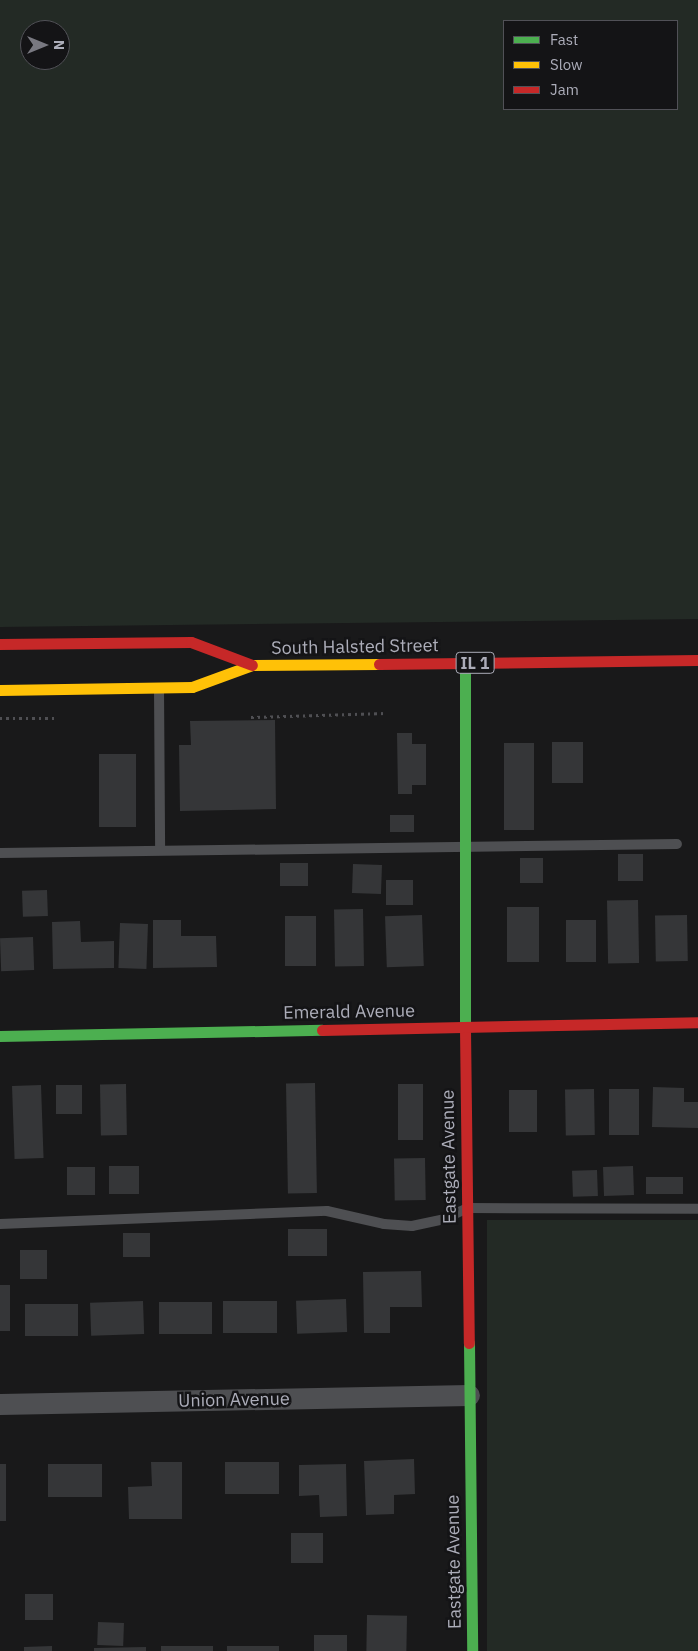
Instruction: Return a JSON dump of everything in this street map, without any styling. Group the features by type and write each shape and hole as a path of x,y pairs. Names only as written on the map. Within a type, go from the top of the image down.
{"street":[{"name":"South Halsted Street","path":"0,644 191,642 252,665"},
{"name":"South Halsted Street","path":"0,690 192,687 252,665 698,660"},
{"name":"Eastgate Avenue","path":"465,663 465,1028 472,1651"},
{"name":"Emerald Avenue","path":"0,1036 698,1022"},
{"name":"Union Avenue","path":"0,1404 469,1396"}],"lane":[{"path":"159,687 160,850"},
{"path":"0,853 677,844"},
{"path":"0,1224 327,1211 384,1224 412,1226 444,1219 468,1208 698,1209"}],"path":[{"path":"251,717 386,713"},
{"path":"0,718 54,718"}],"shaded area":[{"path":"0,0 698,0 698,619 0,627"},
{"path":"487,1220 698,1220 698,1651 487,1651"}],"building":[{"path":"275,720 276,809 180,811 179,745 191,745 190,721"},
{"path":"397,733 412,733 412,744 426,744 426,785 412,785 412,794 398,794"},
{"path":"552,742 583,742 583,783 552,783"},
{"path":"504,743 534,743 534,830 504,830"},
{"path":"99,754 136,754 136,827 99,827"},
{"path":"390,815 414,815 414,832 390,832"},
{"path":"618,854 643,854 643,881 618,881"},
{"path":"520,858 543,858 543,883 520,883"},
{"path":"280,863 308,863 308,886 280,886"},
{"path":"353,864 382,865 381,894 352,893"},
{"path":"386,880 413,880 413,905 386,905"},
{"path":"47,890 48,916 23,917 22,891"},
{"path":"638,900 639,963 608,964 607,901"},
{"path":"507,907 539,907 539,962 507,962"},
{"path":"363,909 364,966 335,966 334,910"},
{"path":"422,915 424,966 387,967 385,916"},
{"path":"687,915 688,961 656,962 655,916"},
{"path":"285,916 316,916 316,966 285,966"},
{"path":"153,920 181,920 181,936 216,936 217,967 153,968"},
{"path":"566,920 596,920 596,962 566,962"},
{"path":"80,921 81,942 114,941 114,968 53,969 52,922"},
{"path":"120,923 148,924 146,969 118,968"},
{"path":"33,937 34,970 1,971 0,938"},
{"path":"315,1083 317,1193 288,1193 286,1084"},
{"path":"100,1084 126,1084 127,1135 101,1135"},
{"path":"398,1084 423,1084 423,1140 398,1140"},
{"path":"41,1085 44,1158 15,1159 12,1086"},
{"path":"56,1085 82,1085 82,1114 56,1114"},
{"path":"653,1087 684,1088 684,1102 698,1102 698,1128 652,1127"},
{"path":"594,1089 595,1135 566,1135 565,1090"},
{"path":"609,1089 639,1089 639,1135 609,1135"},
{"path":"509,1090 537,1090 537,1132 509,1132"},
{"path":"425,1158 426,1200 395,1201 394,1159"},
{"path":"109,1166 139,1166 139,1194 109,1194"},
{"path":"633,1166 634,1195 604,1196 603,1167"},
{"path":"67,1167 95,1167 95,1195 67,1195"},
{"path":"597,1170 598,1196 573,1197 572,1171"},
{"path":"646,1177 683,1177 683,1194 646,1194"},
{"path":"288,1229 327,1229 327,1256 288,1256"},
{"path":"123,1233 150,1233 150,1257 123,1257"},
{"path":"20,1250 47,1250 47,1279 20,1279"},
{"path":"421,1271 422,1307 390,1307 390,1333 364,1333 363,1272"},
{"path":"0,1285 10,1285 10,1331 0,1331"},
{"path":"346,1299 347,1332 297,1334 296,1301"},
{"path":"143,1301 144,1334 91,1336 90,1303"},
{"path":"223,1301 277,1301 277,1333 223,1333"},
{"path":"159,1302 212,1302 212,1334 159,1334"},
{"path":"25,1304 78,1304 78,1336 25,1336"},
{"path":"414,1459 415,1494 394,1495 394,1514 366,1515 364,1461"},
{"path":"151,1462 182,1462 182,1519 129,1519 128,1487 152,1486"},
{"path":"225,1462 279,1462 279,1494 225,1494"},
{"path":"0,1464 6,1464 6,1521 0,1521"},
{"path":"48,1464 102,1464 102,1497 48,1497"},
{"path":"346,1464 347,1516 320,1517 319,1495 299,1496 299,1465"},
{"path":"291,1533 323,1533 323,1563 291,1563"},
{"path":"25,1594 53,1594 53,1620 25,1620"},
{"path":"367,1615 407,1616 406,1651 366,1651"},
{"path":"98,1622 124,1623 123,1646 97,1645"},
{"path":"314,1635 347,1635 347,1651 314,1651"},
{"path":"52,1646 52,1651 24,1651 24,1647"},
{"path":"161,1646 213,1646 213,1651 161,1651"},
{"path":"227,1646 279,1646 279,1651 227,1651"},
{"path":"146,1647 146,1651 94,1651 94,1648"}],"traffic: fast":[{"path":"465,663 465,1029"},
{"path":"0,1036 322,1030"},
{"path":"469,1343 472,1651"}],"traffic: slow":[{"path":"0,690 192,687 252,665 379,664"}],"traffic: jam":[{"path":"0,644 191,642 252,665"},
{"path":"379,664 698,660"},
{"path":"322,1030 698,1022"},
{"path":"465,1029 469,1343"}]}
